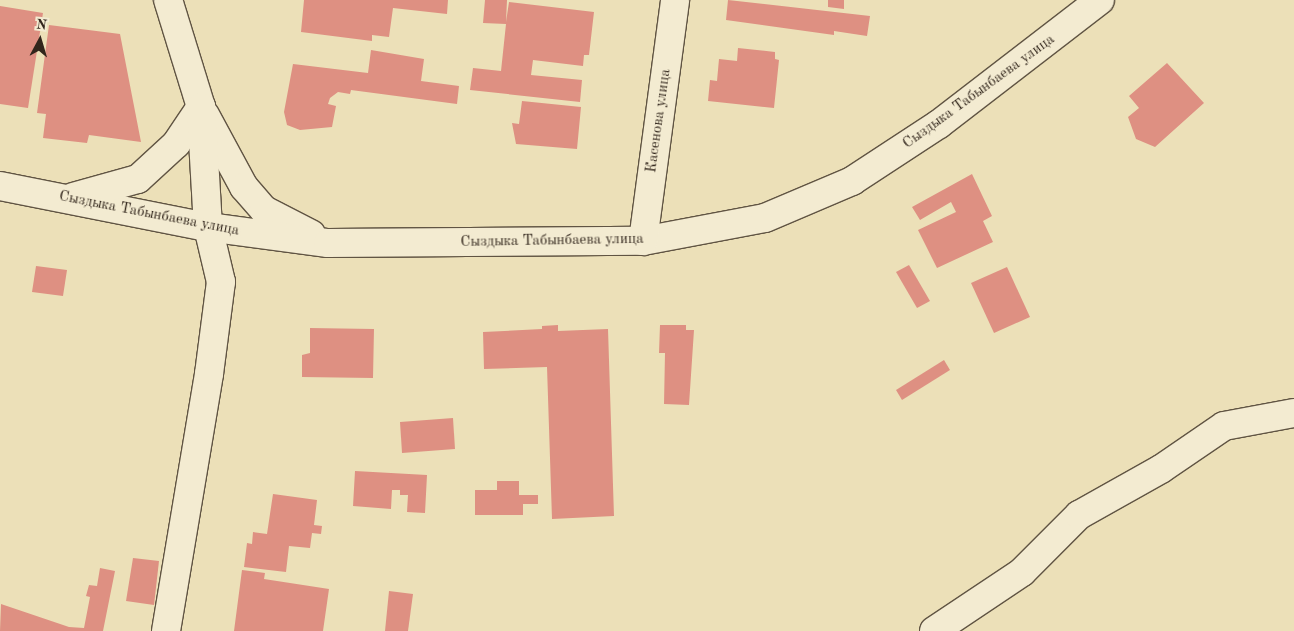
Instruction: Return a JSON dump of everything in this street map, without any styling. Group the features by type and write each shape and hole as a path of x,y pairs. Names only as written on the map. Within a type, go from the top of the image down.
{"street":[{"path":"168,0 201,108 244,187 264,210 328,243"},
{"name":"Касенова улица","path":"643,241 675,0"},
{"name":"Сыздыка Табынбаева улица","path":"0,186 70,198 208,227 328,243 643,241 765,218 852,181 939,124 1093,3"},
{"path":"70,198 138,179 176,144 201,108"},
{"path":"166,631 210,374 221,282 208,227 201,108"},
{"path":"934,631 1022,572 1079,515 1161,469 1224,426 1294,413"}],"building":[{"path":"304,0 448,0 447,14 393,8 389,37 372,35 372,41 301,32"},
{"path":"485,0 507,0 506,22 509,2 594,12 589,55 584,55 583,66 533,60 531,75 582,80 580,102 470,90 473,68 501,71 506,24 483,23"},
{"path":"728,0 870,16 867,36 834,31 834,35 726,20"},
{"path":"828,0 844,0 844,9 828,7"},
{"path":"0,6 43,13 28,108 0,104"},
{"path":"49,25 120,34 141,142 89,135 87,143 43,138 46,114 37,113"},
{"path":"738,48 775,52 775,59 779,60 774,108 708,101 710,80 717,81 719,59 737,61"},
{"path":"371,50 424,59 421,81 459,86 457,104 351,90 350,94 338,92 330,98 328,104 336,106 332,127 300,130 287,125 284,112 293,64 368,73"},
{"path":"1167,63 1204,103 1155,147 1136,139 1128,117 1139,108 1129,96"},
{"path":"522,101 581,107 577,149 516,144 512,123 519,124"},
{"path":"972,174 992,216 983,221 993,242 937,268 918,230 956,212 951,202 920,220 912,207"},
{"path":"909,265 930,301 917,308 896,272"},
{"path":"36,266 67,270 63,296 32,292"},
{"path":"1007,267 1030,317 994,333 971,283"},
{"path":"558,325 558,331 608,329 614,516 552,519 547,367 484,369 483,332 542,329 542,326"},
{"path":"660,325 686,325 686,330 694,330 689,405 664,404 665,353 659,353"},
{"path":"310,328 374,329 373,378 302,377 302,355 310,353"},
{"path":"944,360 950,370 902,400 896,390"},
{"path":"453,418 455,449 402,453 400,422"},
{"path":"355,471 427,475 425,513 407,512 408,495 400,495 400,490 392,490 391,509 353,506"},
{"path":"497,481 519,481 519,495 538,495 538,504 523,504 523,515 475,515 475,490 497,490"},
{"path":"273,494 317,500 314,525 322,526 321,534 312,533 310,548 289,546 286,572 244,567 247,543 252,544 253,532 267,534"},
{"path":"133,558 159,561 154,605 126,601"},
{"path":"100,568 115,571 103,631 0,631 1,604 69,627 84,628 90,597 86,596 89,585 97,586"},
{"path":"242,570 265,573 264,579 329,589 323,631 234,631"},
{"path":"389,591 413,594 408,631 385,631"}]}
